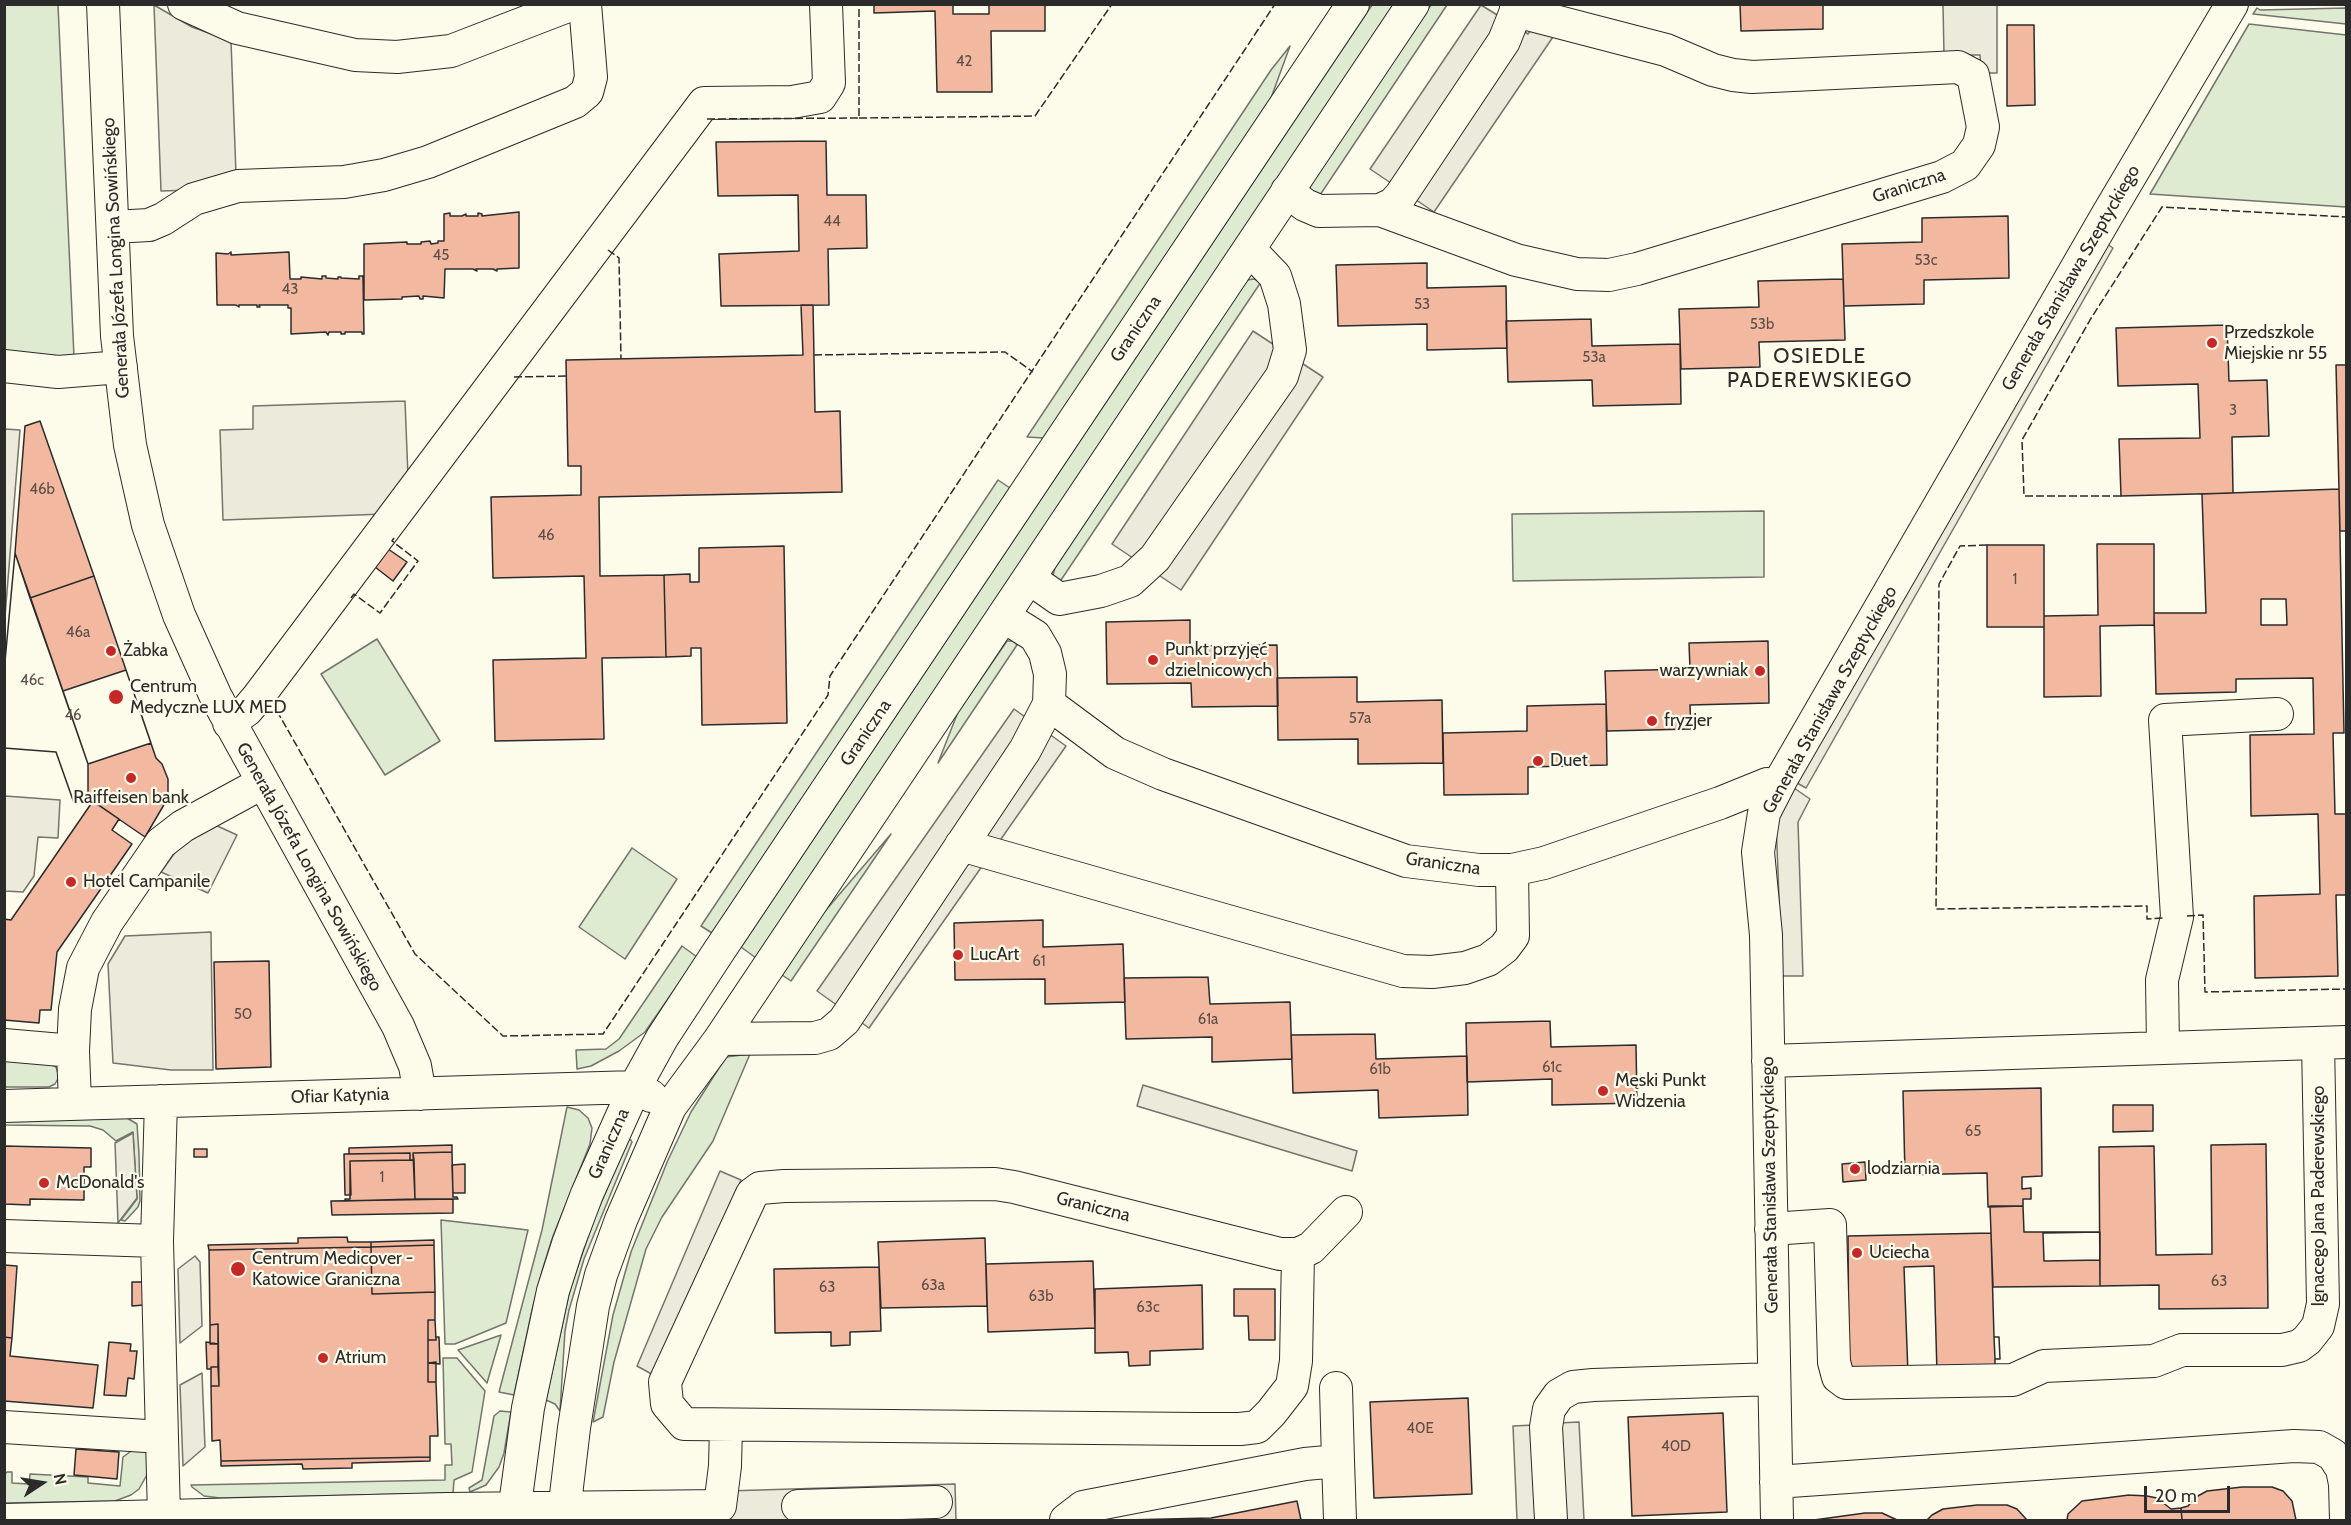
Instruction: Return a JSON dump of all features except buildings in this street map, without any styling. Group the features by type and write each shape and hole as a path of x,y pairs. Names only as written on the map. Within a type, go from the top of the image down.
{"street":[{"name":"Generała Józefa Longina Sowińskiego","path":"103,4 121,367 130,445 148,525 178,615 262,783 398,1026 415,1066 420,1094"},
{"path":"184,4 237,28 355,55 397,57 451,51 573,4"},
{"path":"113,227 149,225 163,219 194,199 238,186 344,182 384,176 428,162 574,102 587,92 591,77 585,4"},
{"path":"230,723 247,710 258,697 704,103 792,102 820,97 829,84 826,4"},
{"name":"Graniczna","path":"514,1515 528,1408 554,1291 568,1244 587,1194 635,1087 662,1038 1353,4"},
{"path":"564,1514 573,1428 588,1331 601,1275 621,1220 670,1107 720,1040 1413,4"},
{"name":"Generała Stanisława Szeptyckiego","path":"1777,1521 1766,935 1758,852 1764,813 1782,778 2232,4"},
{"name":"Graniczna","path":"1287,191 1305,205 1319,211 1380,210 1516,260 1577,274 1609,275 1637,269 1942,177 1965,165 1979,145 1983,127 1973,75 1958,67 1752,77 1733,75 1713,70 1666,50 1516,8 1504,41 1401,195 1393,204 1380,210"},
{"path":"1029,578 1059,599 1101,591 1130,581 1155,558 1282,376 1290,350 1284,304 1275,276 1249,249"},
{"path":"4,366 58,372 121,367"},
{"path":"720,1040 816,1038 829,1034 844,1021 1025,750 1049,705 1050,674 1045,653 1035,636 1003,616"},
{"name":"Graniczna","path":"1049,705 1114,753 1162,774 1406,861 1479,870 1512,870 1544,863 1767,784"},
{"path":"2163,1047 2162,980 2177,917 2165,720 2277,714"},
{"path":"75,1103 73,1051 75,1009 83,968 107,921 161,843 183,826 262,783"},
{"path":"961,845 1403,971 1450,971 1465,968 1488,960 1504,948 1513,936 1512,870"},
{"name":"Ignacego Jana Paderewskiego","path":"1768,1061 2332,1043 2323,1304 2318,1326 2299,1346 2282,1350 2182,1350 2154,1361 2044,1366 2013,1380 1846,1383 1838,1377 1834,1362 1830,1226 1771,1229"},
{"path":"4,1046 73,1051"},
{"path":"635,1087 670,1107"},
{"name":"Ofiar Katynia","path":"4,1106 635,1087"},
{"path":"161,1101 157,1241 164,1516"},
{"name":"Graniczna","path":"995,1184 1280,1254 1298,1254 1296,1361 1292,1386 1257,1427 1197,1429 726,1426 684,1424 667,1404 665,1382 752,1194 760,1188 995,1184"},
{"path":"1298,1254 1311,1248 1346,1212"},
{"path":"4,1236 157,1241"},
{"path":"1551,1521 1546,1427 1549,1408 1558,1395 1573,1387 1593,1385 1774,1379"},
{"path":"1336,1388 1340,1521"},
{"path":"4,1426 162,1437"},
{"path":"4,1520 448,1509 514,1515 720,1506 725,1466 726,1426"},
{"path":"1776,1482 2294,1446 2319,1447 2333,1455 2342,1469 2345,1484 2346,1521"},
{"path":"1066,1521 1083,1507 1305,1464 1338,1461"},
{"path":"798,1506 936,1502"}],"green space":[{"path":"4,5 58,5 74,357 5,352"},
{"path":"1372,5 1394,5 756,958 741,947"},
{"path":"1431,5 1447,5 1320,195 1309,192 1311,184"},
{"path":"2257,8 2260,10 2346,8 2346,24 2253,14"},
{"path":"2249,24 2346,35 2346,207 2150,194"},
{"path":"1290,46 1271,98 1044,438 1027,437 1271,70"},
{"path":"1254,279 1261,282 1059,583 1053,575 1055,568 1247,280"},
{"path":"998,480 1010,488 712,933 701,926"},
{"path":"1764,511 1764,577 1513,581 1512,514"},
{"path":"377,639 440,741 385,775 321,674"},
{"path":"1007,641 1014,641 1017,645 938,763 958,712"},
{"path":"891,834 791,981 782,975 820,917"},
{"path":"632,848 677,879 625,959 579,927"},
{"path":"682,946 697,957 645,1032 619,1051 591,1066 577,1069 576,1050 606,1049 619,1039"},
{"path":"750,1054 713,1141 662,1217 646,1249 614,1362 603,1417 593,1422 613,1315 631,1252 668,1160 691,1112 726,1057"},
{"path":"5,1060 50,1064 56,1067 59,1077 55,1084 49,1087 5,1087"},
{"path":"567,1107 579,1110 588,1118 592,1128 590,1144 553,1236 543,1268 514,1395 499,1392 542,1230"},
{"path":"122,1115 137,1124 139,1154 140,1201 138,1207 125,1221 121,1220 137,1199 133,1132 116,1141 103,1130 90,1126 5,1125 4,1117"},
{"path":"628,1140 632,1142 584,1259 569,1310 565,1331 560,1411 555,1404 546,1400 570,1289 595,1217"},
{"path":"441,1220 528,1230 506,1323 455,1344 445,1344"},
{"path":"501,1335 487,1383 458,1350"},
{"path":"443,1358 457,1358 485,1391 472,1472 454,1480 453,1493 220,1498 204,1496 192,1487 191,1485 445,1480 445,1465 452,1465 451,1444 445,1444"},
{"path":"500,1411 511,1412 504,1453 499,1467 486,1485 470,1492 469,1488 482,1480 494,1416"},
{"path":"134,1449 141,1449 147,1454 148,1473 139,1489 131,1495 115,1501 5,1503 5,1474 7,1472 12,1472 12,1483 29,1484 30,1474 88,1477 88,1483 120,1486 123,1457"}],"shaded area":[{"path":"154,5 192,27 231,41 236,174 194,190 161,191"},
{"path":"1481,5 1528,34 1537,22 1555,34 1434,212 1370,169"},
{"path":"1943,5 1997,5 1997,73 1981,73 1980,55 1944,55"},
{"path":"2104,242 2113,248 1806,788 1797,783"},
{"path":"1253,331 1323,377 1181,590 1112,544"},
{"path":"405,401 408,477 384,514 223,520 220,430 253,429 253,406"},
{"path":"4,429 20,430 5,617"},
{"path":"1014,709 1066,746 869,1028 817,991"},
{"path":"1794,788 1810,799 1798,822 1803,976 1782,976 1776,821"},
{"path":"5,796 60,800 58,838 38,837 34,876 23,892 5,891"},
{"path":"211,823 237,835 208,893 161,872 176,851"},
{"path":"211,932 213,1070 171,1070 113,1063 108,964 125,936"},
{"path":"1143,1085 1357,1151 1352,1171 1137,1106"},
{"path":"133,1133 137,1198 118,1223 115,1143"},
{"path":"720,1171 741,1180 657,1377 637,1366"},
{"path":"195,1256 200,1262 202,1326 180,1343 178,1269"},
{"path":"202,1373 205,1447 183,1466 180,1385"},
{"path":"1579,1422 1584,1520 1563,1520 1558,1423"},
{"path":"1534,1425 1538,1520 1517,1520 1513,1426"},
{"path":"955,1484 956,1520 627,1520 629,1494"}],"fence":[{"path":"707,119 859,118 859,4"},
{"path":"859,118 1035,116 1112,4"},
{"path":"274,701 273,704 415,954 503,1036 603,1034 828,695 830,676 1275,4"},
{"path":"2121,496 2024,496 2022,440 2090,320 2162,207 2346,217"},
{"path":"608,250 619,258 621,359"},
{"path":"814,355 1005,352 1033,372"},
{"path":"514,377 566,376"},
{"path":"351,598 354,594 380,613 418,561 392,541 394,538"},
{"path":"1987,545 1960,546 1939,584 1936,909 2147,906 2147,919 2163,918"},
{"path":"2187,916 2203,915 2205,992 2346,989"}],"place":[{"name":"Przedszkole Miejskie nr 55","path":"2212,343"},
{"name":"Żabka","path":"111,651"},
{"name":"Punkt przyjęć dzielnicowych","path":"1153,660"},
{"name":"warzywniak","path":"1760,671"},
{"name":"Centrum Medyczne LUX MED","path":"116,697"},
{"name":"fryzjer","path":"1652,721"},
{"name":"Duet","path":"1538,761"},
{"name":"Raiffeisen bank","path":"131,778"},
{"name":"Hotel Campanile","path":"71,882"},
{"name":"LucArt","path":"958,955"},
{"name":"Męski Punkt Widzenia","path":"1603,1091"},
{"name":"lodziarnia","path":"1855,1169"},
{"name":"McDonald's","path":"44,1183"},
{"name":"Uciecha","path":"1857,1253"},
{"name":"Centrum Medicover - Katowice Graniczna","path":"238,1269"},
{"name":"Atrium","path":"323,1358"}],"district":[{"name":"OSIEDLE PADEREWSKIEGO","path":"1820,369"}]}
